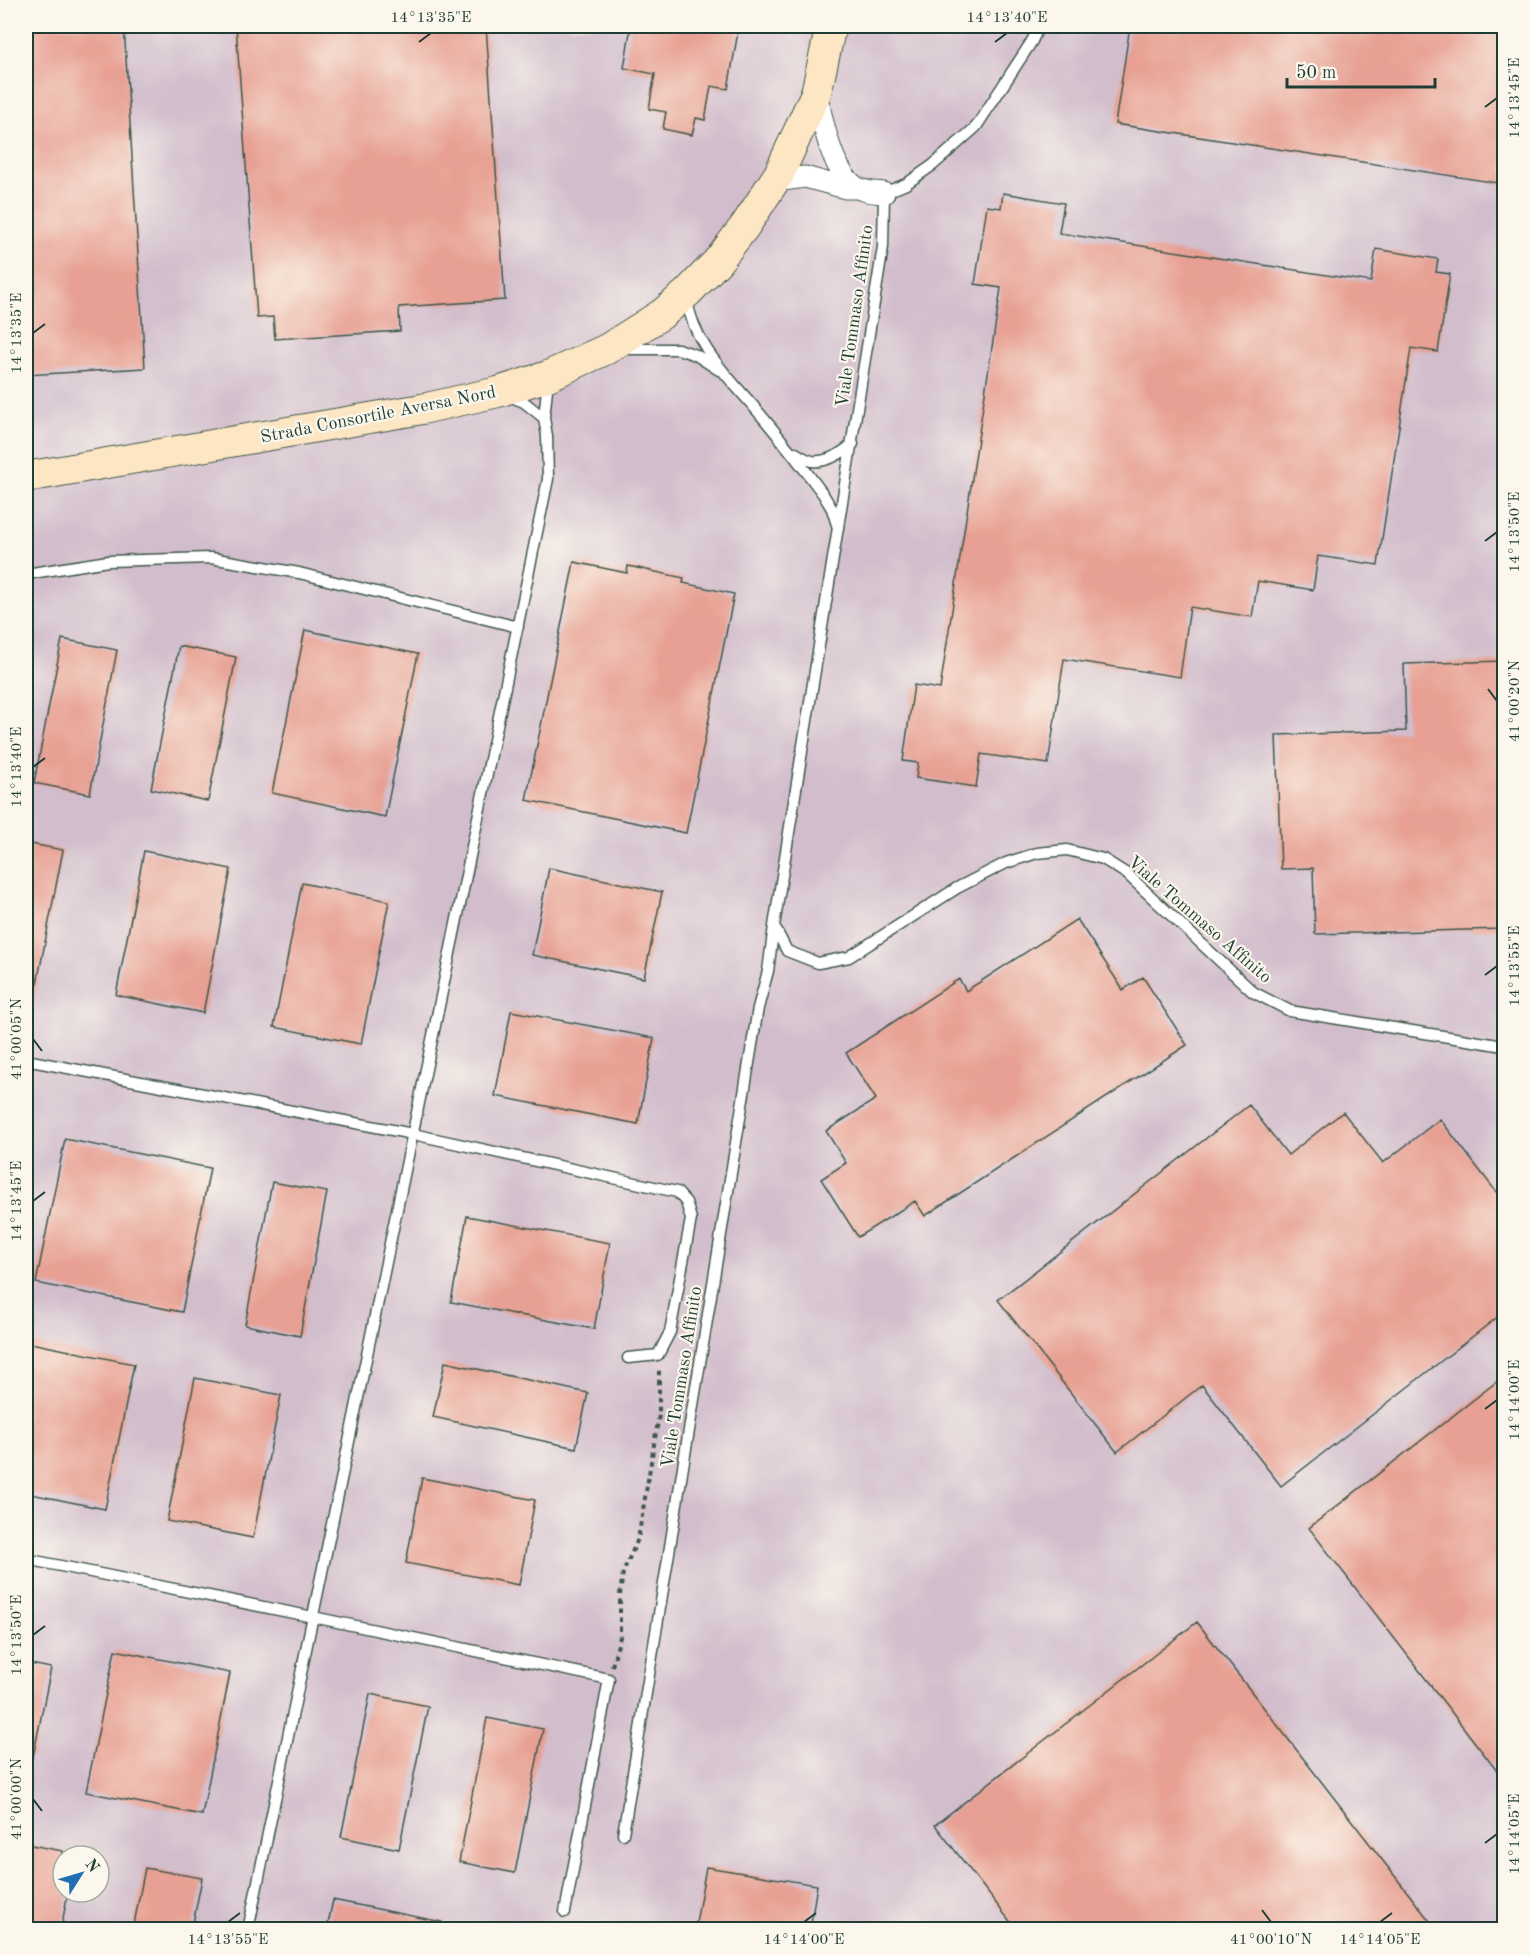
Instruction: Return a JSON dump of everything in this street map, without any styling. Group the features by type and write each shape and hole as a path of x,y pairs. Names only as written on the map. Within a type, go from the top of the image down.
{"street":[{"name":"Strada Consortile Aversa Nord","path":"26,477 422,409 498,392 548,376 607,349 662,314 687,293 718,261 745,226 775,181 816,93 831,26"},
{"path":"816,93 838,167 846,179 857,188"},
{"path":"775,181 804,177 844,188 884,193"}],"lane":[{"path":"884,193 906,183 933,165 976,127 1032,41 1039,26"},
{"name":"Viale Tommaso Affinito","path":"623,1834 756,1020 768,971 853,444 883,247 884,193"},
{"name":"Viale Tommaso Affinito","path":"687,293 689,316 700,340 727,376 791,451 832,508 839,531"},
{"name":"Viale Tommaso Affinito","path":"607,349 678,349 696,355 727,376"},
{"path":"248,1929 548,479 547,436 544,418 548,376"},
{"path":"498,392 524,402 544,418"},
{"path":"791,451 812,460 835,456 853,444"},
{"path":"26,574 108,561 211,558 299,573 518,627"},
{"name":"Viale Tommaso Affinito","path":"774,926 787,951 818,963 849,957 957,888 1006,863 1037,853 1067,850 1103,858 1127,874 1253,992 1290,1011 1504,1047"},
{"path":"26,1060 413,1134 677,1192 686,1202 691,1219 670,1332 658,1355 628,1358"},
{"path":"26,1559 609,1679 565,1912"}],"path":[{"path":"609,1679 620,1637 620,1595 623,1572 638,1539 659,1415 658,1355"}],"shaded area":[{"path":"26,26 1504,26 1504,1929 26,1930"}],"building":[{"path":"26,26 124,26 145,368 26,375"},
{"path":"236,26 486,26 505,300 399,307 400,331 275,339 273,317 257,318"},
{"path":"631,26 739,26 728,89 711,86 705,120 696,118 692,135 663,129 666,112 649,109 655,74 624,68"},
{"path":"1130,26 1504,26 1504,184 1115,124"},
{"path":"1003,193 1064,203 1059,233 1371,282 1376,249 1438,259 1436,272 1450,274 1438,352 1411,348 1378,565 1318,556 1313,590 1258,581 1252,617 1190,607 1180,677 1064,659 1048,764 981,754 976,787 916,778 918,763 903,761 914,685 940,689 1001,288 975,284 987,206 1001,208"},
{"path":"574,562 627,573 628,566 684,578 683,583 734,594 686,833 526,800"},
{"path":"305,630 418,654 385,817 272,793"},
{"path":"62,639 117,650 90,794 34,783"},
{"path":"179,646 236,657 208,801 151,789"},
{"path":"1504,661 1504,929 1315,934 1313,868 1281,869 1276,735 1406,731 1404,664"},
{"path":"26,843 63,850 33,1004 26,1003"},
{"path":"144,851 231,869 203,1013 116,995"},
{"path":"549,868 662,892 644,978 532,955"},
{"path":"302,883 389,901 361,1044 274,1027"},
{"path":"1077,919 1123,990 1143,977 1187,1045 925,1216 915,1201 858,1237 821,1179 846,1163 826,1131 876,1099 846,1053 959,979 966,991"},
{"path":"511,1011 654,1038 638,1124 495,1096"},
{"path":"1249,1105 1288,1155 1343,1112 1383,1163 1440,1119 1504,1202 1504,1312 1281,1486 1202,1385 1117,1452 998,1300"},
{"path":"65,1139 210,1168 182,1312 36,1283"},
{"path":"272,1182 327,1192 300,1336 245,1325"},
{"path":"467,1216 610,1243 594,1329 451,1302"},
{"path":"26,1342 134,1364 105,1509 26,1493"},
{"path":"445,1362 588,1393 576,1448 433,1417"},
{"path":"1504,1376 1504,1780 1309,1528"},
{"path":"195,1378 281,1395 253,1538 167,1521"},
{"path":"422,1478 535,1500 519,1585 406,1563"},
{"path":"1197,1622 1436,1929 1016,1929 935,1825"},
{"path":"115,1650 230,1673 202,1815 86,1792"},
{"path":"26,1663 51,1668 33,1757 26,1757"},
{"path":"370,1694 428,1706 399,1849 341,1837"},
{"path":"487,1718 543,1729 515,1873 459,1862"},
{"path":"26,1844 51,1849 51,1904 66,1904 61,1929 26,1929"},
{"path":"706,1867 817,1885 810,1929 695,1929"},
{"path":"145,1868 202,1878 192,1929 133,1929"},
{"path":"333,1900 442,1922 441,1929 327,1929"}]}
